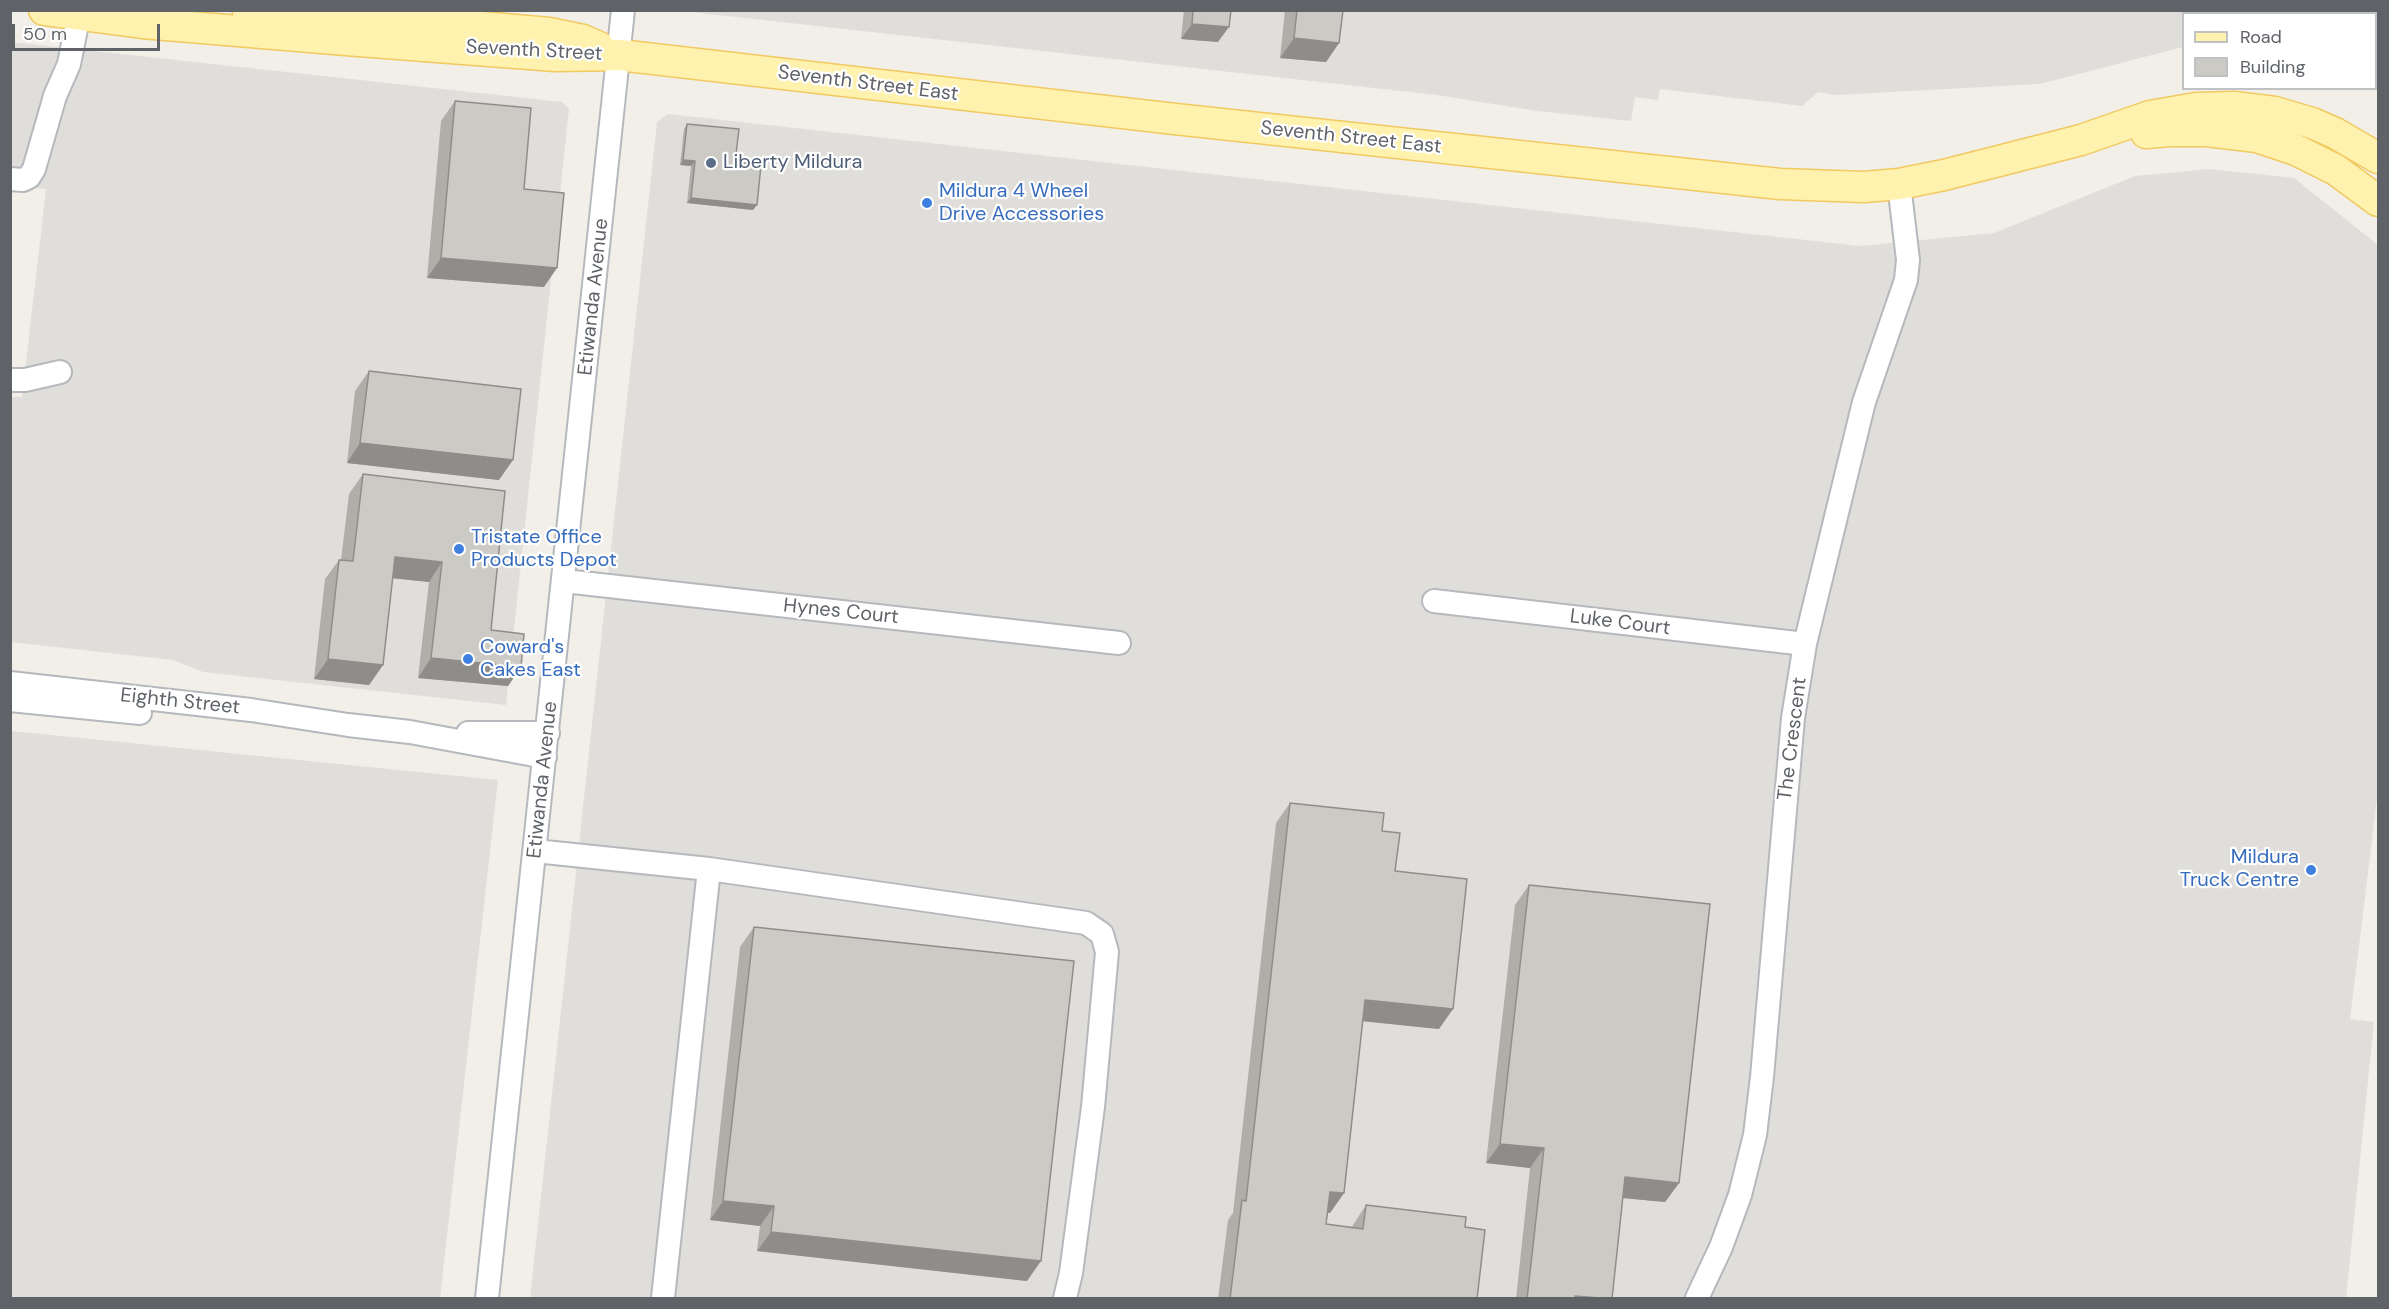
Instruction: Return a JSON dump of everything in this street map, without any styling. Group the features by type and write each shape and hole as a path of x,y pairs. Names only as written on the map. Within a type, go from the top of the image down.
{"main road":[{"name":"Seventh Street","path":"44,10 166,18 555,56 619,55"},
{"name":"Seventh Street","path":"216,10 284,12 549,33 583,40 619,55"},
{"name":"Seventh Street East","path":"619,55 1175,119 1768,183 1826,186 1899,184 2003,162 2081,140 2150,116 2196,108 2234,107 2275,112 2312,123 2346,138 2379,158"},
{"name":"Seventh Street East","path":"2081,140 2169,131 2207,131 2257,137 2296,150 2336,170 2379,201"}],"street":[{"name":"Etiwanda Avenue","path":"487,1299 623,10"},
{"path":"10,179 23,180 29,177 34,169 55,96 69,64 79,14"},
{"name":"The Crescent","path":"1697,1299 1721,1247 1740,1195 1755,1135 1793,718 1805,644 1864,402 1906,280 1908,260 1899,184"},
{"path":"10,380 25,380 60,372"},
{"name":"Hynes Court","path":"564,581 1119,643"},
{"name":"Luke Court","path":"1434,601 1805,644"},
{"name":"Eighth Street","path":"10,683 251,710 410,732 545,757"},
{"name":"Eighth Street","path":"10,700 222,721 348,725"},
{"name":"Eighth Street","path":"410,732 548,733"},
{"path":"535,851 709,869 1086,923 1102,934 1107,952 1093,1107 1071,1273 1065,1299"},
{"path":"663,1299 709,869"}],"shaded area":[{"path":"2378,10 2378,40 2377,12 2182,12 2182,47 2040,84 1836,95 1818,92 1802,106 1660,89 1658,100 1635,97 1631,121 1537,111 1437,95 682,11"},
{"path":"11,42 562,102 569,109 506,705 203,672 173,660 11,642 11,397 22,397 46,189 11,185"},
{"path":"668,114 1860,246 1994,233 2135,176 2209,169 2294,178 2378,245 2378,791 2350,1019 2374,1022 2346,1298 530,1298 657,122"},
{"path":"11,731 498,780 440,1298 11,1298"}],"building":[{"path":"1193,10 1231,10 1229,27 1192,24"},
{"path":"1297,10 1343,10 1339,43 1294,38"},
{"path":"455,101 531,108 524,189 564,193 557,268 441,258"},
{"path":"687,124 739,129 735,162 761,165 757,205 691,198 695,161 683,160"},
{"path":"369,371 521,389 513,460 360,443"},
{"path":"363,474 505,491 491,630 524,634 521,667 431,658 442,562 395,557 383,665 328,659 339,560 353,561"},
{"path":"1290,803 1384,813 1382,831 1400,833 1395,871 1467,879 1453,1009 1365,1000 1344,1193 1330,1192 1326,1224 1363,1229 1366,1205 1466,1217 1465,1227 1485,1230 1477,1299 1230,1299 1242,1200 1246,1201"},
{"path":"1529,885 1710,904 1679,1183 1625,1177 1612,1299 1575,1296 1575,1299 1527,1299 1544,1148 1500,1144"},
{"path":"754,927 1074,961 1041,1261 771,1232 774,1206 723,1201"}],"place":[{"name":"Liberty Mildura","path":"711,163"},
{"name":"Mildura 4 Wheel Drive Accessories","path":"927,203"},
{"name":"Tristate Office Products Depot","path":"459,549"},
{"name":"Coward's Cakes East","path":"468,659"},
{"name":"Mildura Truck Centre","path":"2311,870"}]}
